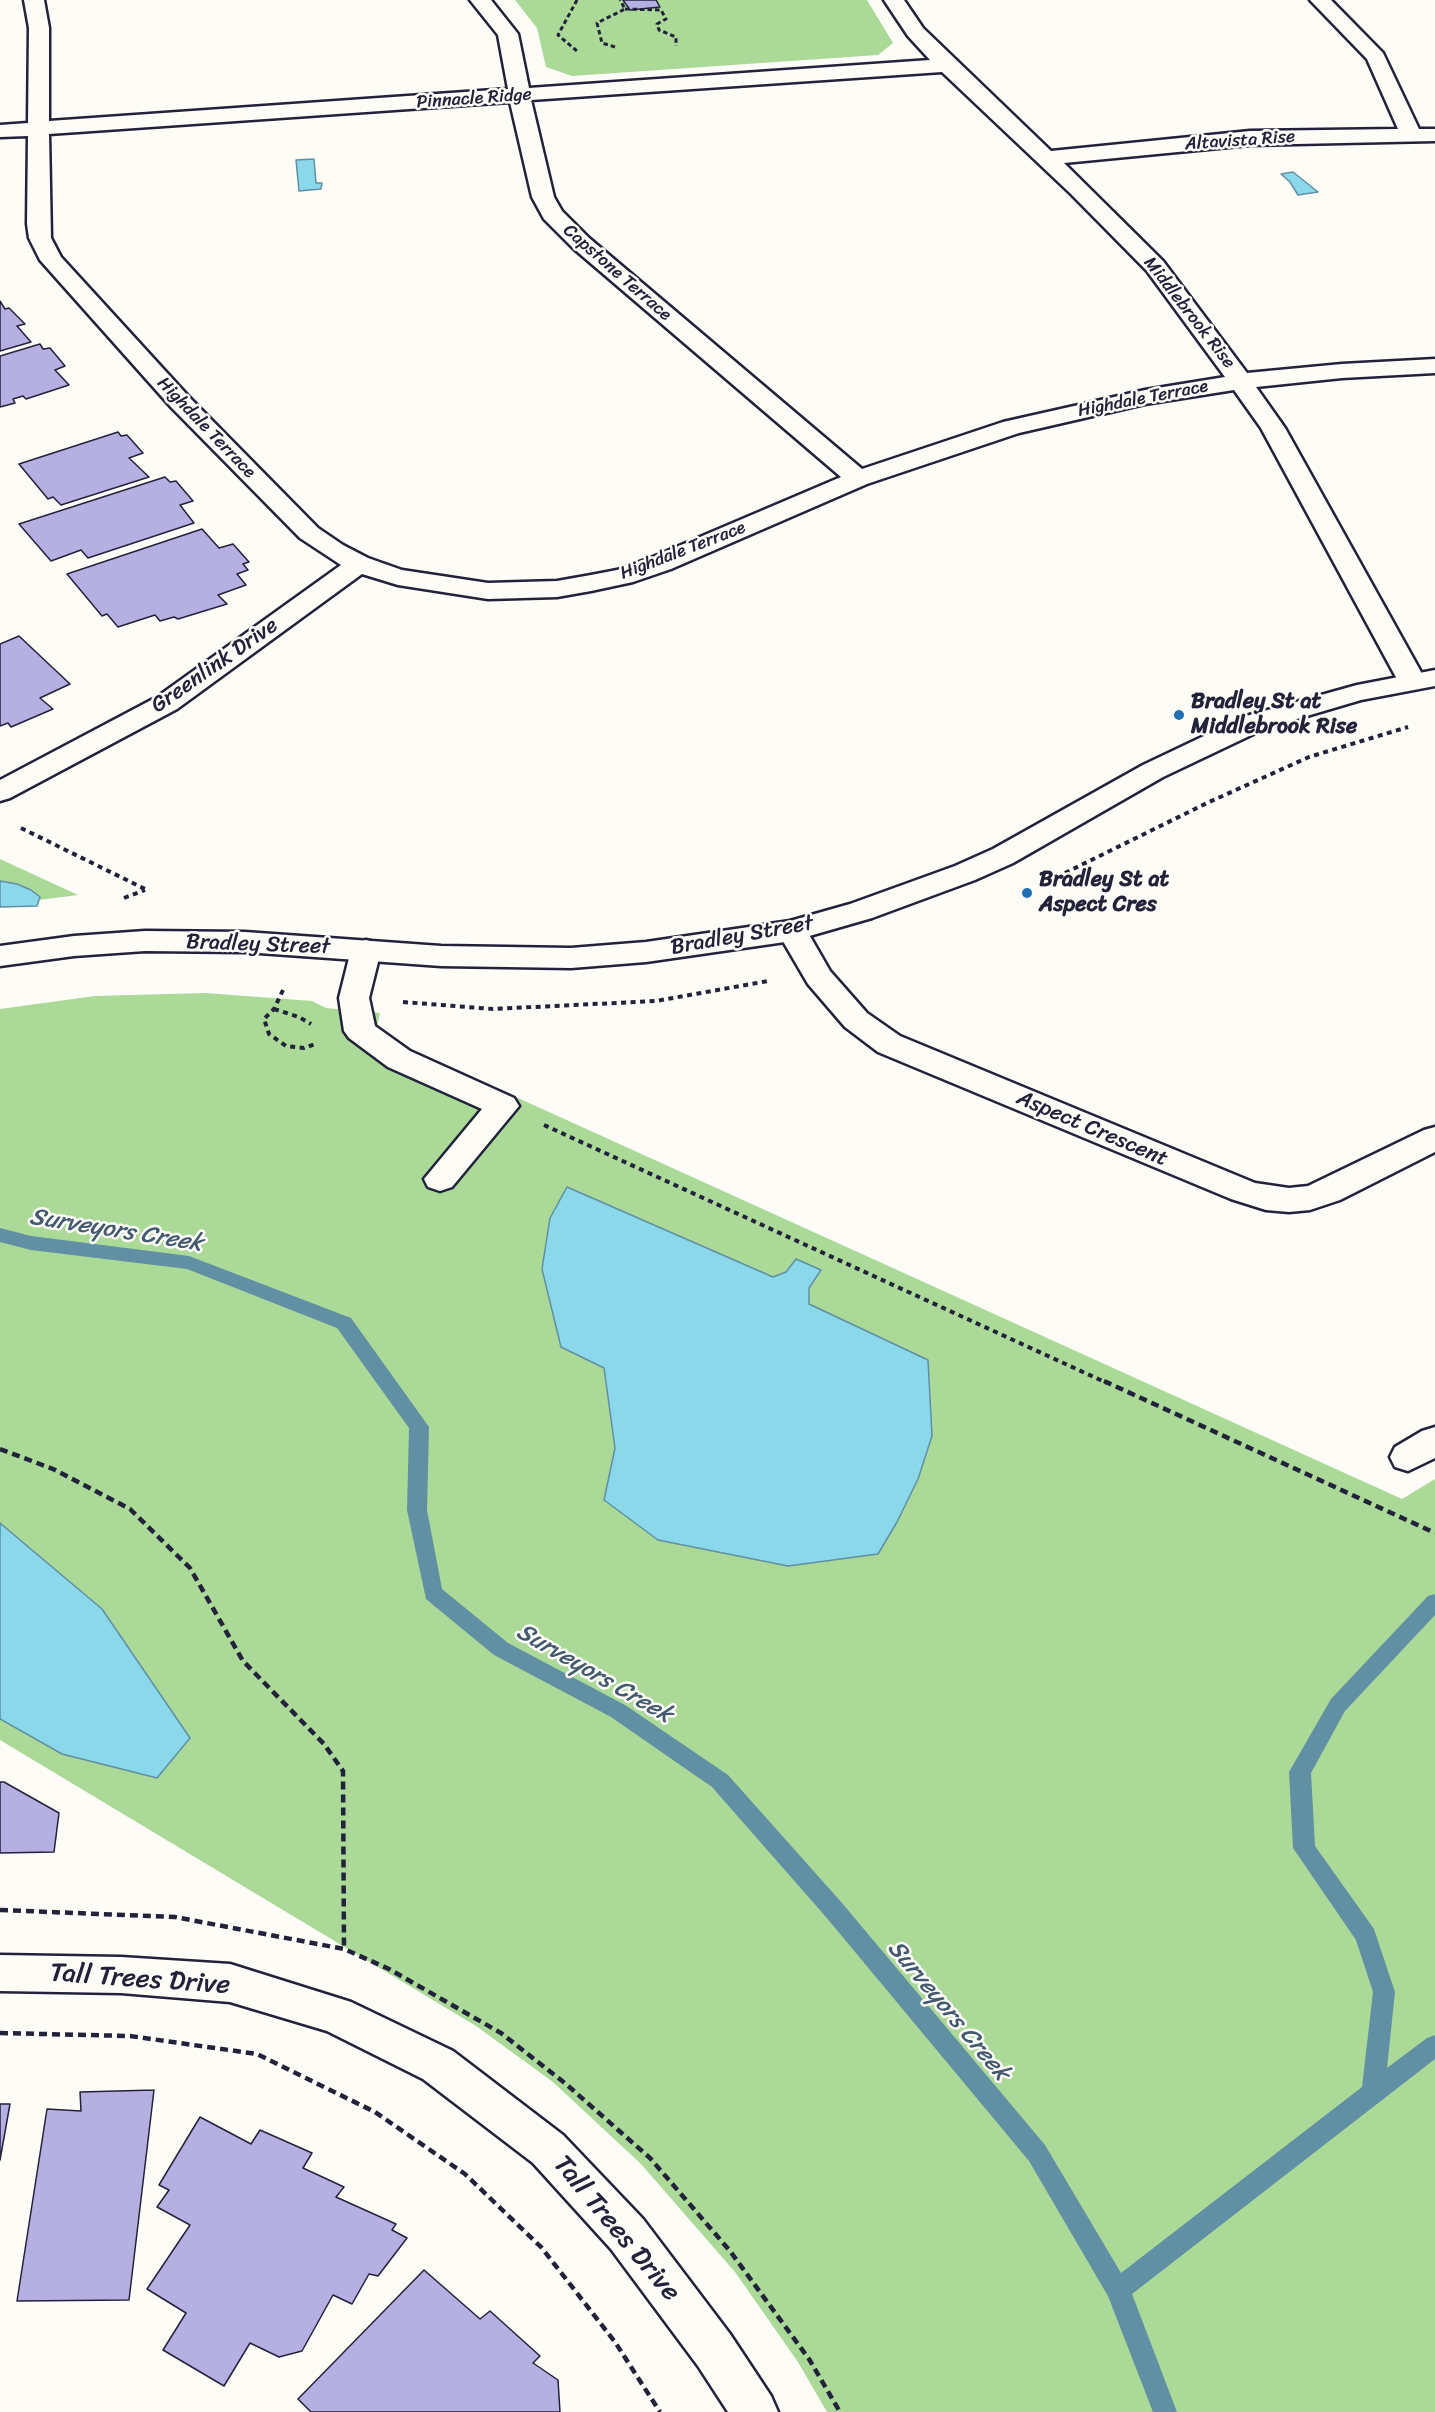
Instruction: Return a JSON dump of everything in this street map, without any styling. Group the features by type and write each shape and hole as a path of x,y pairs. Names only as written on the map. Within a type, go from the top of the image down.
{"street":[{"name":"Highdale Terrace","path":"34,0 39,28 38,224 40,238 51,260 180,402 309,533 334,551 359,564 398,577 456,588 523,592 557,589 624,576 662,563 858,479 1012,428 1145,397 1242,381 1342,371 1435,366"},
{"name":"Capstone Terrace","path":"480,0 508,34 526,130 543,197 552,214 564,228 858,479"},
{"name":"Middlebrook Rise","path":"894,0 915,32 947,65 1046,158 1155,266 1242,381 1273,428 1423,679"},
{"path":"1320,0 1370,50 1382,66 1411,135"},
{"name":"Pinnacle Ridge","path":"0,131 947,65"},
{"name":"Altavista Rise","path":"1046,158 1250,138 1435,135"},
{"name":"Greenlink Drive","path":"0,792 167,704 359,564"},
{"name":"Bradley Street","path":"0,956 74,946 145,941 245,942 481,958 571,958 728,942 792,931 898,899 1003,856 1153,771 1256,722 1308,705 1423,679"},
{"name":"Aspect Crescent","path":"792,931 819,977 856,1020 889,1044 1243,1191 1277,1199 1310,1198 1328,1192 1435,1138"},
{"path":"366,950 354,998 360,1031 399,1059 503,1106 440,1179"},
{"name":"Tall Trees Drive","path":"0,1973 121,1974 230,1983 336,2015 438,2065 548,2149 627,2234 714,2350 755,2412"}],"path":[{"path":"577,0 558,35 585,58"},
{"path":"625,9 661,10 666,19 657,24 659,30 676,37 676,49"},
{"path":"17,826 145,889"},
{"path":"283,990 274,1009 264,1019 269,1034 286,1046 304,1048 313,1046 330,1034 360,1031"},
{"path":"274,1009 299,1017 315,1027 322,1038"},
{"path":"503,1106 1435,1533"},
{"path":"0,1449 53,1469 130,1509 190,1568 243,1661 324,1744 343,1771 345,1949 176,1917 0,1910"},
{"path":"0,2033 130,2036 256,2054 375,2112 465,2174 541,2247 615,2342 660,2412"}],"green space":[{"path":"515,0 867,0 893,43 878,55 572,76 546,67 537,28"},
{"path":"0,859 78,895 0,905"},
{"path":"205,993 312,1001 326,1008 380,1013 377,1027 388,1039 1402,1499 1435,1479 1435,2412 827,2412 798,2362 735,2272 641,2164 553,2082 476,2026 0,1740 0,1009 95,996"}],"water":[{"path":"314,159 316,183 322,183 321,189 299,191 296,160"},
{"path":"1293,172 1318,192 1298,195 1290,182 1281,174"},
{"path":"0,881 17,884 31,890 40,897 37,906 0,907"},
{"path":"567,1187 773,1277 786,1272 796,1259 821,1270 809,1288 809,1304 928,1360 932,1436 918,1479 878,1554 788,1566 658,1540 604,1500 615,1448 604,1368 561,1347 542,1269 550,1218"},
{"path":"0,1523 102,1609 190,1738 157,1778 62,1754 0,1719"}],"building":[{"path":"623,0 656,0 660,7 630,10"},
{"path":"0,301 5,309 9,308 25,324 17,326 31,342 0,351"},
{"path":"40,344 43,349 50,348 65,366 55,370 69,385 26,399 23,396 13,399 15,403 0,407 0,356"},
{"path":"118,432 121,436 127,435 143,453 129,458 149,477 61,505 53,497 48,499 19,464"},
{"path":"165,477 170,482 176,481 193,501 180,505 194,523 88,558 81,550 51,561 19,524"},
{"path":"202,529 219,548 233,544 249,562 243,564 248,570 237,574 246,585 218,595 227,604 178,619 174,617 160,621 155,615 118,627 107,614 102,616 67,574"},
{"path":"19,636 70,684 40,698 53,709 11,727 8,723 0,726 0,644"},
{"path":"0,1782 4,1782 59,1813 54,1852 0,1853"},
{"path":"154,2090 129,2300 17,2301 47,2109 81,2111 80,2092"},
{"path":"0,2104 10,2104 0,2160"},
{"path":"200,2117 251,2144 260,2130 312,2153 303,2168 344,2187 336,2197 396,2224 392,2230 407,2238 378,2276 369,2274 352,2304 333,2295 302,2351 279,2357 250,2343 224,2386 163,2350 186,2313 147,2289 190,2225 157,2207 169,2190 159,2185"},
{"path":"424,2270 480,2319 490,2311 540,2356 533,2363 558,2380 560,2412 311,2412 298,2399"}],"waterway":[{"name":"Surveyors Creek","path":"0,1235 31,1243 189,1263 344,1323 419,1427 417,1510 433,1593 501,1649 618,1711 720,1781 834,1910 1037,2153 1118,2290"},
{"path":"1373,2093 1384,1992 1366,1936 1304,1848 1300,1772 1338,1705 1435,1602"},
{"path":"1373,2093 1435,2045"},
{"path":"1118,2290 1373,2093"},
{"name":"Surveyors Creek","path":"1118,2290 1165,2412"}],"place":[{"name":"Bradley St at Middlebrook Rise","path":"1179,715"},
{"name":"Bradley St at Aspect Cres","path":"1027,893"}]}
